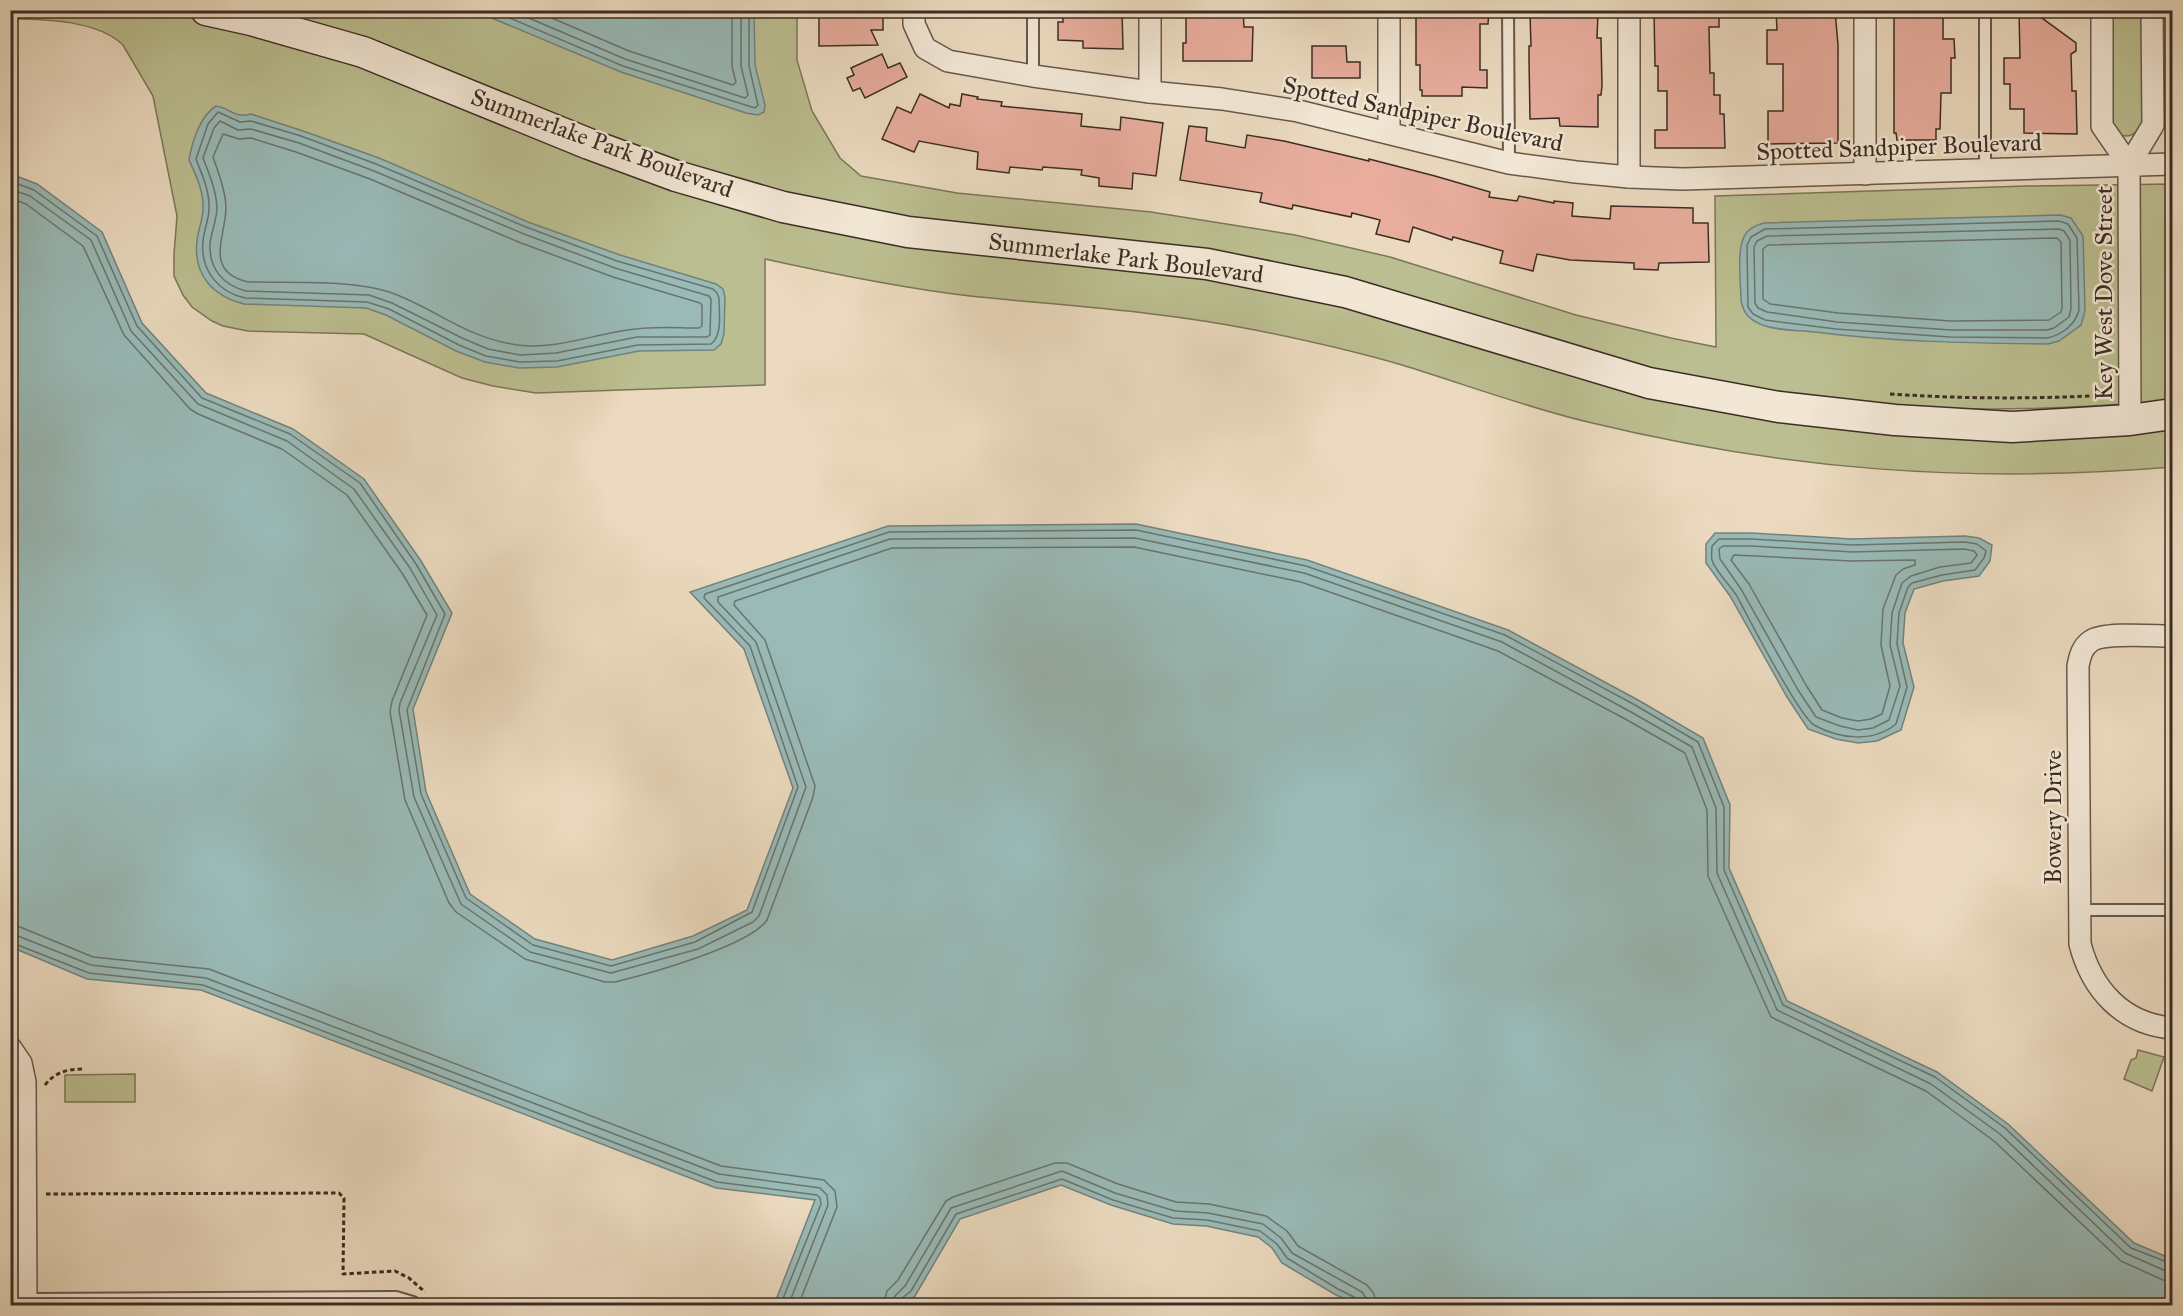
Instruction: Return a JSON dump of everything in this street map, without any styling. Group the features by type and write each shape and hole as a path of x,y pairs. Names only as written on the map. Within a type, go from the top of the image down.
{"main road":[{"name":"Summerlake Park Boulevard","path":"206,10 252,20 363,52 589,144 676,176 783,207 908,232 1207,264 1345,292 1649,383 1779,407 1895,420 2012,427 2130,420 2172,414"}],"street":[{"name":"Spotted Sandpiper Boulevard","path":"914,10 914,24 925,48 948,61 1033,76 1222,99 1298,111 1509,163 1629,177 1683,179 2172,165"},
{"path":"1150,10 1150,92"},
{"path":"1389,10 1389,133"},
{"path":"1629,10 1629,177"},
{"path":"1864,174 1865,10"},
{"name":"Key West Dove Street","path":"2102,10 2102,126 2130,165"},
{"name":"Key West Dove Street","path":"2130,420 2130,165 2153,125 2152,10"},
{"name":"Bowery Drive","path":"2172,636 2104,636 2093,639 2085,645 2080,654 2079,910 2080,944 2084,958 2091,975 2110,1002 2140,1021 2157,1027 2172,1028"},
{"path":"10,1047 21,1063 25,1082 26,1302"}],"lane":[{"path":"1032,10 1033,76"},
{"path":"1508,10 1509,163"},
{"path":"1985,10 1985,170"},
{"path":"2079,910 2172,910"},
{"path":"26,1302 396,1297 420,1302"}],"path":[{"path":"40,1091 55,1075 72,1070 84,1070"},
{"path":"46,1194 339,1192 344,1198 343,1274 395,1271 402,1273 428,1294 420,1302"}],"green space":[{"path":"11,10 206,10 783,207 1207,264 1649,383 1895,420 2172,414 2172,467 2023,474 1950,473 1806,462 1734,452 1564,416 1384,360 1220,323 944,293 765,259 765,385 536,393 493,386 462,378 364,334 248,331 223,326 192,307 174,276 177,216 153,96 123,45 99,30 85,26 54,21 11,19"},
{"path":"258,11 797,11 797,60 812,111 840,158 861,176 957,193 1151,212 1295,235 1390,257 1576,315 1716,347 1715,196 2026,186 2172,184 2172,400 2022,409 1910,407 1841,401 1779,392 1625,364 719,179"},
{"path":"2108,11 2144,11 2143,123 2135,133 2129,136 2116,134 2108,113"},
{"path":"2138,1050 2164,1057 2152,1091 2124,1079 2131,1060 2136,1058"},
{"path":"135,1074 135,1102 65,1102 65,1075"}],"water":[{"path":"475,11 754,11 755,65 765,105 764,112 758,115 746,113 621,72"},
{"path":"216,106 240,115 251,114 379,158 528,222 620,255 716,284 723,289 725,297 724,334 721,344 714,350 639,351 557,367 519,368 485,362 456,351 386,315 366,308 244,304 223,296 207,282 198,264 197,241 203,203 199,184 189,160 201,123 210,110"},
{"path":"11,174 37,184 102,232 142,323 206,393 293,429 364,479 421,561 452,613 413,709 426,792 470,894 535,939 612,960 693,936 747,910 793,788 744,649 690,592 888,526 1136,524 1307,560 1508,630 1703,738 1730,805 1729,868 1787,1001 1937,1072 2008,1124 2134,1243 2172,1259 2172,1305 1359,1305 1336,1295 1282,1263 1272,1248 1258,1237 1206,1226 1173,1224 1111,1205 1061,1185 960,1219 915,1296 903,1305 774,1305 815,1200 716,1188 201,990 87,979 11,947"},
{"path":"2060,215 2071,218 2083,236 2085,311 2081,325 2059,341 2048,344 1931,341 1780,329 1753,320 1745,313 1742,306 1740,267 1742,241 1749,230 1764,223"},
{"path":"1715,533 1852,539 1965,536 1979,538 1992,545 1990,561 1979,576 1943,581 1914,589 1905,613 1903,643 1914,687 1901,730 1877,741 1858,743 1836,739 1808,729 1787,697 1730,596 1706,563 1706,544"}],"building":[{"path":"1063,10 1122,10 1123,49 1083,48 1083,41 1058,40 1058,22 1063,22"},
{"path":"1186,10 1243,10 1244,27 1253,27 1252,61 1183,61 1183,43 1186,43"},
{"path":"1419,10 1489,10 1488,24 1480,24 1480,70 1487,70 1487,88 1462,87 1462,96 1422,96 1420,65 1416,65 1416,14 1419,14"},
{"path":"1556,10 1596,10 1598,13 1597,38 1601,38 1602,86 1601,95 1598,95 1598,127 1560,126 1559,118 1530,119 1530,14 1556,14"},
{"path":"1654,10 1719,10 1719,27 1709,27 1710,73 1714,73 1714,95 1720,95 1720,114 1724,114 1725,148 1655,148 1655,130 1667,130 1667,91 1658,91"},
{"path":"1776,10 1835,10 1838,45 1838,143 1768,144 1768,111 1783,111 1783,64 1767,64 1767,30 1777,30"},
{"path":"1898,10 1943,10 1943,39 1954,39 1955,58 1951,58 1951,93 1941,93 1940,129 1936,129 1936,140 1897,140 1896,133 1894,133 1894,14 1898,14"},
{"path":"2019,10 2031,10 2076,43 2076,51 2071,54 2072,91 2076,91 2077,134 2024,133 2024,109 2010,109 2010,84 2004,84 2004,58 2020,58"},
{"path":"819,13 883,13 883,30 871,30 878,45 819,46"},
{"path":"1312,46 1346,46 1347,62 1360,62 1360,78 1312,78"},
{"path":"882,54 888,68 900,63 907,77 865,98 860,88 853,91 847,78 854,75 851,68"},
{"path":"920,94 949,108 950,104 960,106 962,94 978,97 977,99 1002,102 1001,106 1082,114 1081,126 1120,130 1121,117 1163,123 1156,176 1133,173 1132,189 1099,186 1099,178 1081,175 1082,170 1010,167 1009,173 977,169 978,152 919,141 914,152 882,139 897,107 911,113"},
{"path":"1189,126 1207,128 1206,141 1245,148 1247,135 1284,141 1435,176 1490,192 1489,197 1517,201 1519,196 1554,203 1554,201 1573,203 1572,216 1610,219 1611,206 1693,208 1693,223 1708,223 1709,262 1659,263 1658,270 1634,269 1634,263 1570,260 1537,254 1533,271 1500,263 1503,251 1453,237 1452,240 1413,227 1409,242 1376,234 1380,220 1352,213 1351,217 1293,205 1292,209 1260,202 1262,193 1180,180"}]}
